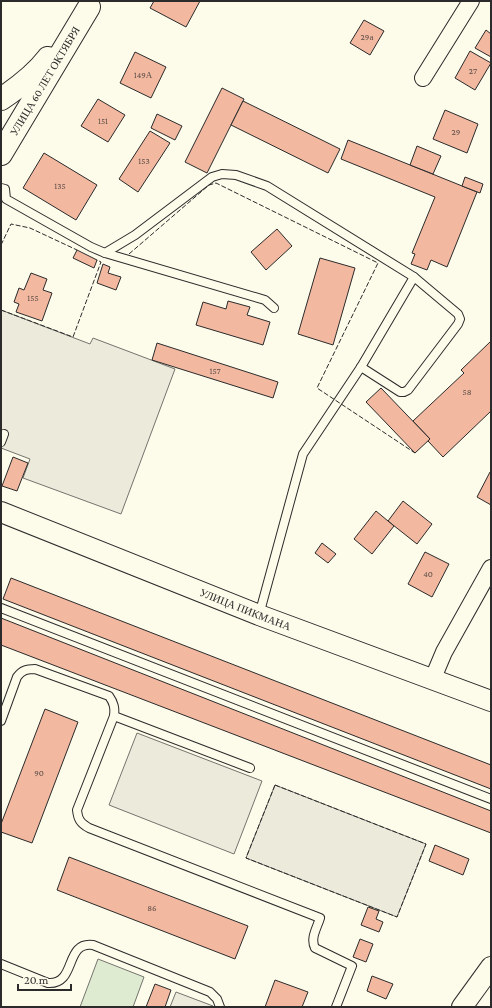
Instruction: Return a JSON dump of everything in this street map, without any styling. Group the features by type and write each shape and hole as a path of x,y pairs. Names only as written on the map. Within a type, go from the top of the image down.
{"main road":[{"path":"1,99 16,89 42,65 91,4"},
{"name":"УЛИЦА 60 ЛЕТ ОКТЯБРЯ","path":"1,154 91,4"}],"street":[{"path":"423,78 471,1"},
{"name":"УЛИЦА ПИКМАНА","path":"1,512 259,614 491,701"},
{"path":"432,678 444,652 491,568"},
{"path":"462,1007 491,967"}],"lane":[{"path":"105,254 134,235 212,177 222,174 236,176 267,186 414,277 458,314 460,319 458,324 408,390 400,392 361,367"},
{"path":"1,188 5,189 6,199 105,254 265,300 274,308"},
{"path":"259,614 303,454 361,367 414,277"},
{"path":"1,442 4,434"},
{"path":"1,608 491,799"},
{"path":"1,721 17,677 20,672 28,669 35,669 109,696 115,709 114,716 77,810 78,818 81,824 320,918 313,939 315,948 352,966 336,1007"},
{"path":"114,716 250,768"},
{"path":"1,964 48,983 55,983 62,980 76,952 80,947 86,944 210,992 220,1007"}],"green space":[{"path":"98,959 144,977 133,1007 80,1007"}],"shaded area":[{"path":"1,310 90,344 93,338 175,369 121,514 23,478 30,459 1,448"},
{"path":"137,733 262,781 234,854 109,805"},
{"path":"275,785 426,844 397,917 246,858"},
{"path":"176,992 213,1006 213,1007 170,1007"}],"building":[{"path":"154,1 200,1 186,27 150,8"},
{"path":"364,20 384,31 370,55 350,43"},
{"path":"486,30 491,34 491,57 475,48"},
{"path":"470,51 491,63 475,90 455,78"},
{"path":"135,52 166,67 151,98 120,83"},
{"path":"222,88 244,99 207,173 185,162"},
{"path":"98,99 125,115 108,142 81,126"},
{"path":"243,101 340,149 328,173 231,125"},
{"path":"445,110 478,124 467,153 433,139"},
{"path":"157,114 182,126 175,140 151,128"},
{"path":"150,131 170,143 138,192 119,179"},
{"path":"348,140 477,192 447,267 431,260 427,270 411,264 415,254 412,253 435,197 341,159"},
{"path":"417,146 441,156 433,174 410,165"},
{"path":"44,153 97,185 76,220 23,188"},
{"path":"465,177 483,184 480,193 462,186"},
{"path":"277,229 292,246 266,270 251,252"},
{"path":"77,250 97,260 94,268 73,258"},
{"path":"320,258 355,268 333,345 298,334"},
{"path":"103,264 110,267 108,273 121,277 116,290 97,283"},
{"path":"31,273 47,279 43,290 52,293 42,321 16,312 19,304 14,302 19,288 24,290"},
{"path":"228,301 250,307 247,315 270,322 263,345 196,325 203,302 226,309"},
{"path":"491,341 491,411 443,457 428,441 430,439 413,421 464,373 461,370"},
{"path":"157,343 278,382 273,398 152,360"},
{"path":"381,388 430,439 415,453 366,402"},
{"path":"13,457 28,463 17,491 2,486"},
{"path":"491,472 491,505 477,497"},
{"path":"403,501 432,524 417,544 388,521"},
{"path":"376,511 394,526 372,554 354,539"},
{"path":"322,543 336,554 328,563 315,553"},
{"path":"425,552 449,564 432,597 408,584"},
{"path":"11,578 491,765 491,789 3,599"},
{"path":"1,618 491,811 491,833 1,645"},
{"path":"45,709 78,722 32,843 1,832 1,824"},
{"path":"435,845 469,859 463,875 429,861"},
{"path":"69,857 248,926 235,959 57,890"},
{"path":"368,907 379,911 376,919 383,922 379,932 361,925"},
{"path":"360,939 373,944 366,962 353,957"},
{"path":"372,976 393,984 386,999 367,991"},
{"path":"275,980 308,992 302,1007 265,1007"},
{"path":"155,984 171,990 165,1007 146,1007"}],"fence":[{"path":"129,254 209,185 216,183 378,263 317,388 415,453"},
{"path":"1,245 11,224 30,228 77,250"},
{"path":"1,310 73,337 101,262 97,260"},
{"path":"275,785 426,844 397,917 246,858 275,785"}]}
